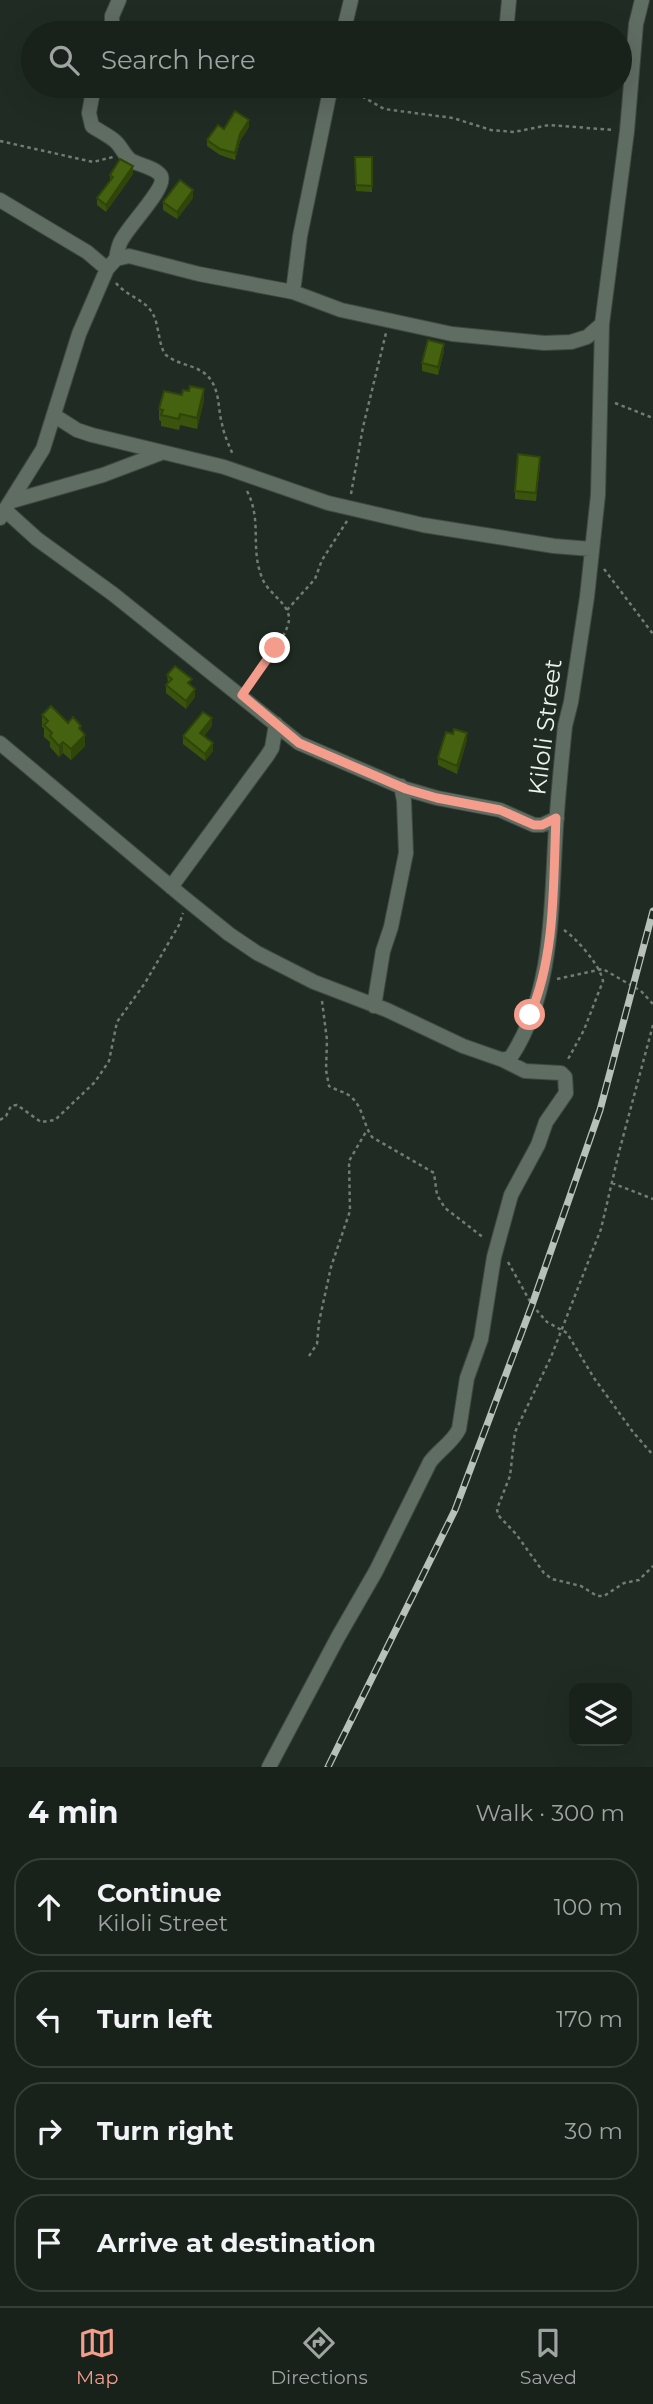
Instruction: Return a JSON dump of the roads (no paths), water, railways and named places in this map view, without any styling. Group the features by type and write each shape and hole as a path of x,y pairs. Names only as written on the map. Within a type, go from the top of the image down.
{"street":[{"path":"113,21 119,0"},
{"path":"346,21 351,0"},
{"path":"507,21 509,0"},
{"name":"Kiloli Street","path":"632,71 636,23 642,0"},
{"path":"6,510 43,449 55,416 69,361 120,243 140,212 161,187 160,174 125,155 118,143 92,126 91,98"},
{"path":"293,292 300,236 329,98"},
{"name":"Kiloli Street","path":"503,1060 511,1057 514,1052 542,985 551,914 556,818 565,726 587,597 598,495 603,324 630,98"},
{"path":"0,200 112,264 130,256 199,274 293,292 341,310 452,334 544,343 580,340 603,324"},
{"path":"55,416 77,430 240,472 354,509 445,530 591,549"},
{"path":"6,510 161,453"},
{"path":"6,510 37,538 242,695 299,743 401,786 437,798 500,810 534,825 542,825 556,818"},
{"path":"177,891 272,748 276,724"},
{"path":"0,743 244,944 314,982 463,1046 525,1071 561,1073 566,1082 563,1100 547,1122 538,1145 511,1195 495,1254 481,1339 467,1378 456,1436 439,1450 430,1462 376,1571 269,1767"},
{"path":"374,1006 383,951 391,927 406,853 401,786"}],"railway":[{"path":"328,1767 455,1510 532,1305 600,1110 653,911"}]}
